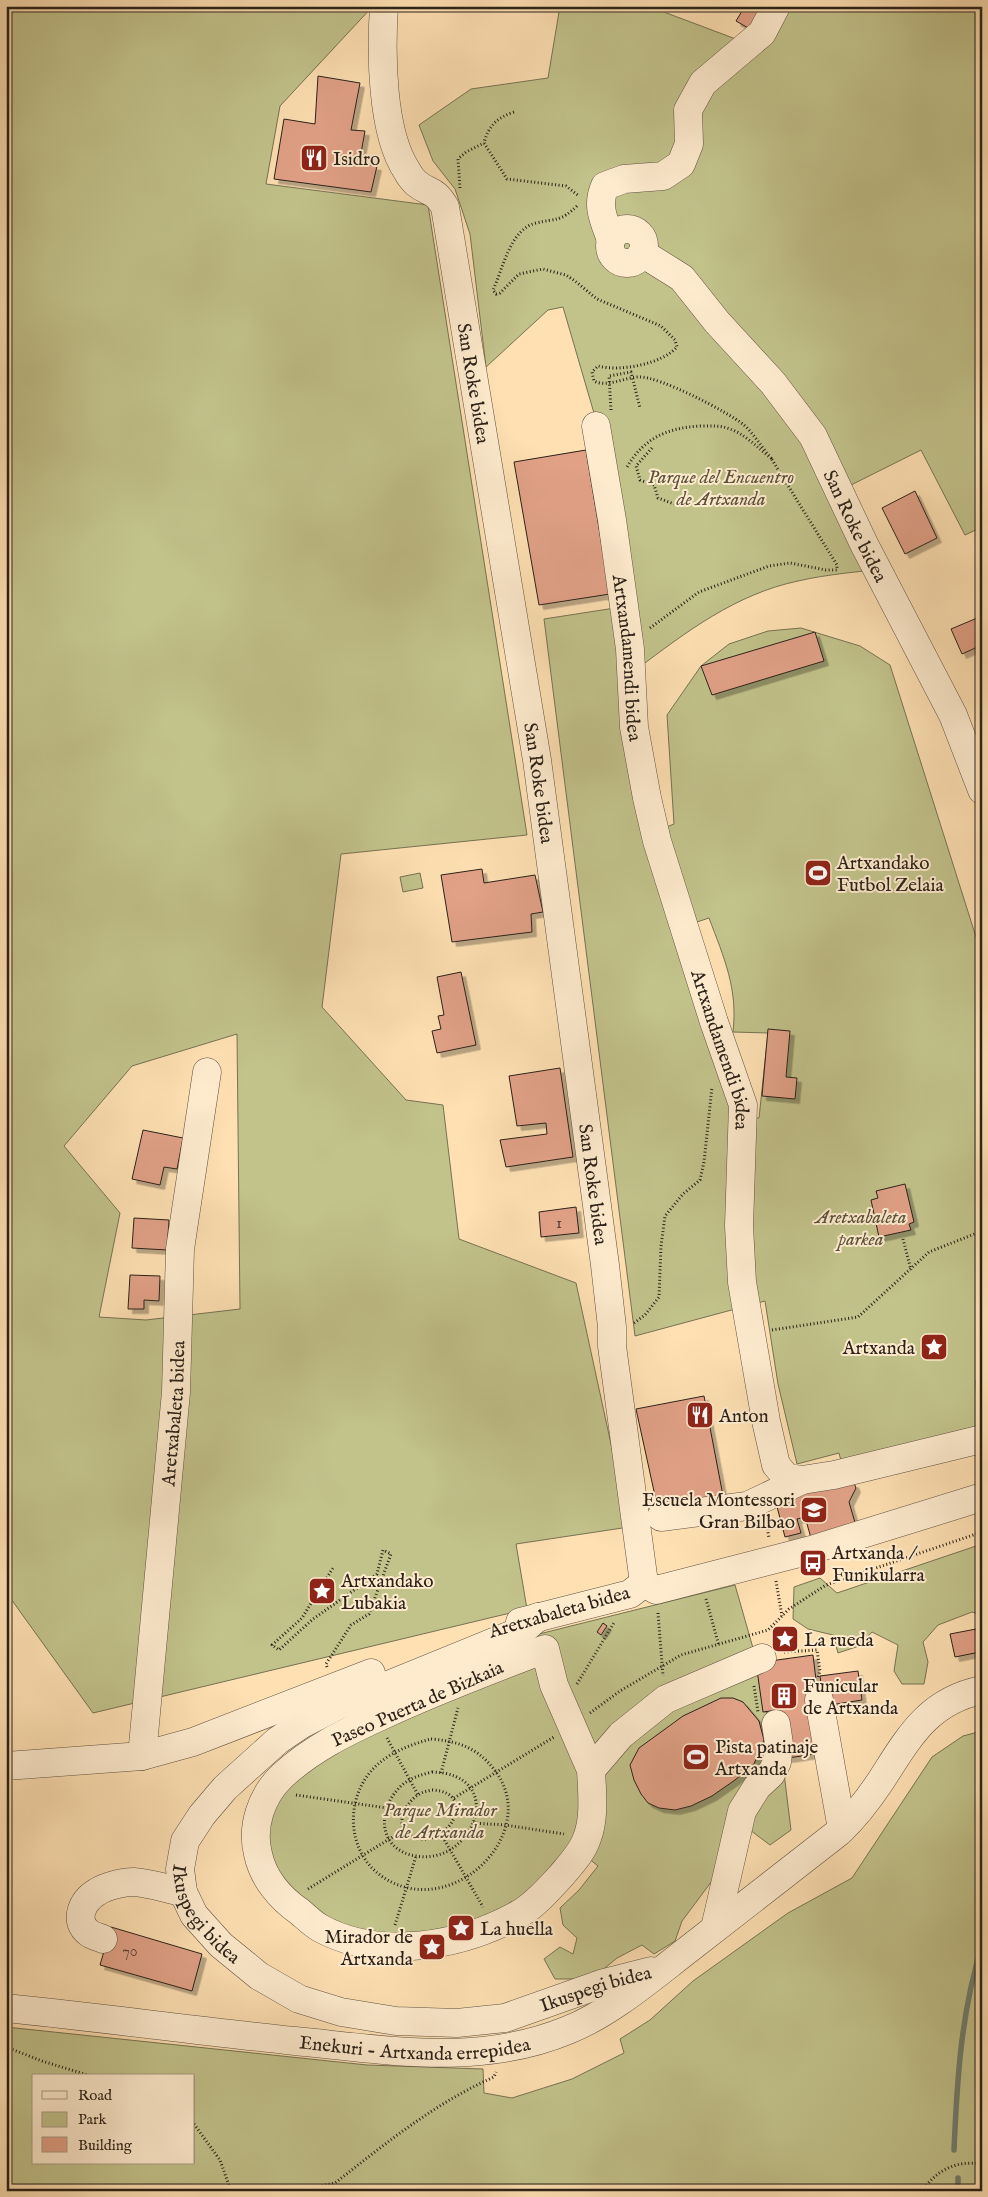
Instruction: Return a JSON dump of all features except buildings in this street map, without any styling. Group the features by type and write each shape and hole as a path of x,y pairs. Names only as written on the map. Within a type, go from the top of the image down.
{"street":[{"path":"384,6 382,47 384,90 398,152 406,170 416,183 439,196 445,207"},
{"name":"San Roke bidea","path":"776,6 762,33 703,83 688,110 689,144 681,164 663,176 624,179 605,186 600,197 602,217 611,240 611,252 618,260 629,263 642,253 682,278 717,322 773,383 813,436 864,544 953,715 982,790"},
{"name":"San Roke bidea","path":"445,207 537,760 612,1327 612,1346 643,1589"},
{"name":"Artxandamendi bidea","path":"603,418 612,520 630,649 634,727 657,841 743,1105 740,1226 742,1282 766,1421 776,1465 787,1478 802,1480"},
{"name":"Aretxabaleta bidea","path":"142,1756 176,1392 180,1249 207,1072"},
{"path":"661,1517 747,1506 802,1480 982,1439"},
{"name":"Aretxabaleta bidea","path":"6,1766 142,1756 193,1742 334,1686 496,1629 643,1589 701,1579 811,1550 982,1497"},
{"name":"Ikuspegi bidea","path":"538,1617 523,1630 336,1706 302,1724 277,1741 225,1788 202,1815 185,1841 180,1869 183,1892 194,1915 221,1945 259,1976 299,1999 340,2012 396,2021 457,2022 505,2018 604,1983 664,1967"},
{"name":"Paseo Puerta de Bizkaia","path":"545,1649 554,1685 591,1770 592,1802 588,1838 573,1862 548,1891 520,1914 477,1933 445,1943 420,1947 388,1946 353,1941 320,1928 286,1902 261,1869 254,1840 257,1816 282,1777 329,1740 465,1680 545,1649"},
{"path":"591,1770 621,1736 666,1699 765,1658"},
{"path":"841,1830 864,1806 918,1725 937,1709 954,1699 982,1690"},
{"path":"819,1700 841,1830"},
{"path":"715,1928 742,1811 757,1787 771,1774 777,1762 779,1744 776,1724"},
{"name":"Enekuri - Artxanda errepidea","path":"6,2008 271,2038 450,2054 498,2051 534,2043 571,2029 614,2004 841,1830"},
{"path":"103,1939 89,1933 82,1926 80,1917 84,1904 97,1892 133,1882 183,1892"}],"path":[{"path":"445,207 457,196 461,184 458,160 466,152 484,143 500,117 514,112"},
{"path":"484,143 507,179 566,186 577,194 583,202 564,218 534,224 521,230 503,266 494,290 496,294 500,293 519,274 543,269 566,275 597,299 661,326 675,340 677,347 672,352 660,358 633,366 609,369 598,366 592,372 594,381 604,383 640,376 678,390 728,414 745,426 771,458 836,565 837,570 826,570 790,563 769,566 699,592 654,624 630,649"},
{"path":"603,418 609,376 631,372 640,408"},
{"path":"626,468 648,442 673,429 683,427 717,426 732,430 771,458"},
{"path":"652,448 636,466 640,480 654,485 658,498 674,504"},
{"path":"612,1327 626,1327 637,1322 653,1307 659,1297 661,1246 666,1216 683,1194 700,1180 704,1162 711,1090 716,1076 727,1059"},
{"path":"751,1333 858,1317 929,1252 982,1231"},
{"path":"904,1239 911,1270"},
{"path":"454,1798 497,1772 569,1717 620,1691 681,1655 768,1630 790,1609 826,1585 982,1532"},
{"path":"326,1664 351,1626 369,1614 391,1554 383,1550 377,1574 313,1620 279,1650 272,1645 302,1618 333,1568"},
{"path":"775,1577 782,1616"},
{"path":"701,1579 719,1644"},
{"path":"643,1589 662,1667"},
{"path":"569,1717 574,1690 643,1589"},
{"path":"776,1724 764,1722 758,1714 765,1658 817,1650 820,1671 818,1676 819,1700"},
{"path":"441,1773 465,1680"},
{"path":"376,1718 418,1794"},
{"path":"431,1739 450,1740 468,1746 485,1757 497,1772 505,1789 508,1807 500,1841 492,1856 480,1868 448,1887 434,1889 406,1888 389,1882 374,1870 362,1856 355,1839 352,1821 354,1803 363,1782 377,1765 412,1744 431,1739"},
{"path":"441,1773 459,1778 472,1788 476,1799 473,1823 464,1838 451,1850 429,1857 416,1856 395,1848 388,1840 384,1829 387,1808 393,1795 410,1780 421,1775 441,1773"},
{"path":"432,1790 448,1793 454,1798 455,1814 448,1828 441,1834 434,1837 418,1838 410,1836 404,1830 402,1823 406,1807 418,1794 432,1790"},
{"path":"272,1791 387,1808"},
{"path":"473,1823 505,1825 588,1838"},
{"path":"286,1902 404,1830"},
{"path":"441,1834 494,1926"},
{"path":"388,1946 416,1856"},
{"path":"6,2047 42,2061 84,2074"},
{"path":"309,2191 320,2186 335,2183 412,2124 461,2093 494,2077 498,2066"},
{"path":"195,2125 220,2160 231,2191"},
{"path":"922,2191 942,2170 958,2163 982,2164"}],"green space":[{"path":"6,6 373,6 280,106 266,184 428,205 527,835 341,854 322,1007 406,1100 443,1105 459,1239 576,1283 629,1527 516,1544 527,1609 93,1713 6,1592","holes":["237,1034 240,1309 146,1320 99,1317 120,1213 64,1146 132,1066"]},
{"name":"Parque del Encuentro de Artxanda","path":"560,6 648,6 749,44 776,6 982,6 982,527 965,535 921,450 849,486 889,568 809,579 775,587 754,595 693,628 637,669 596,420 563,307 548,310 486,367 470,234 455,189 433,161 419,125 471,89 548,78"},
{"name":"Aretxabaleta parkea","path":"615,608 628,733 653,852 737,1118 759,1118 768,1033 733,1032 732,987 725,960 709,918 697,922 664,828 674,824 667,715 701,666 729,644 768,631 801,628 860,646 890,665 982,956 982,1446 846,1480 839,1453 797,1464 778,1384 765,1301 635,1336 544,619"},
{"path":"420,873 423,888 403,892 400,877"},
{"path":"982,1544 982,1615 972,1612 938,1625 923,1642 928,1662 924,1684 902,1684 894,1671 898,1645 872,1632 859,1646 838,1653 833,1635 808,1629 793,1619 794,1587 820,1578 837,1593"},
{"name":"Parque Mirador de Artxanda","path":"735,1585 755,1655 771,1736 784,1773 791,1830 770,1845 750,1830 682,1921 675,1941 654,1954 642,1945 617,1958 599,1973 578,1979 555,1979 544,1959 560,1947 573,1954 577,1938 563,1925 560,1908 579,1890 598,1866 587,1857 527,1919 351,1947 247,1847 327,1729 531,1636"},
{"path":"982,1731 982,2191 6,2191 6,2027 367,2065 483,2069 484,2093 512,2098 572,2079 624,2053 620,2039 650,2020 693,1981 788,1913 852,1878 932,1757 963,1736"}],"waterway":[{"path":"980,1785 982,1796"},
{"path":"954,2150 961,2046 969,1996 982,1946"},
{"path":"958,2178 958,2191"}],"place":[{"name":"Isidro","path":"314,158"},
{"name":"Artxandako Futbol Zelaia","path":"818,873"},
{"name":"Artxanda","path":"934,1347"},
{"name":"Anton","path":"700,1415"},
{"name":"Escuela Montessori Gran Bilbao","path":"814,1510"},
{"name":"Artxanda / Funikularra","path":"813,1563"},
{"name":"Artxandako Lubakia","path":"322,1591"},
{"name":"La rueda","path":"785,1639"},
{"name":"Funicular de Artxanda","path":"784,1696"},
{"name":"Pista patinaje Artxanda","path":"696,1757"},
{"name":"La huella","path":"461,1928"},
{"name":"Mirador de Artxanda","path":"432,1947"}]}
